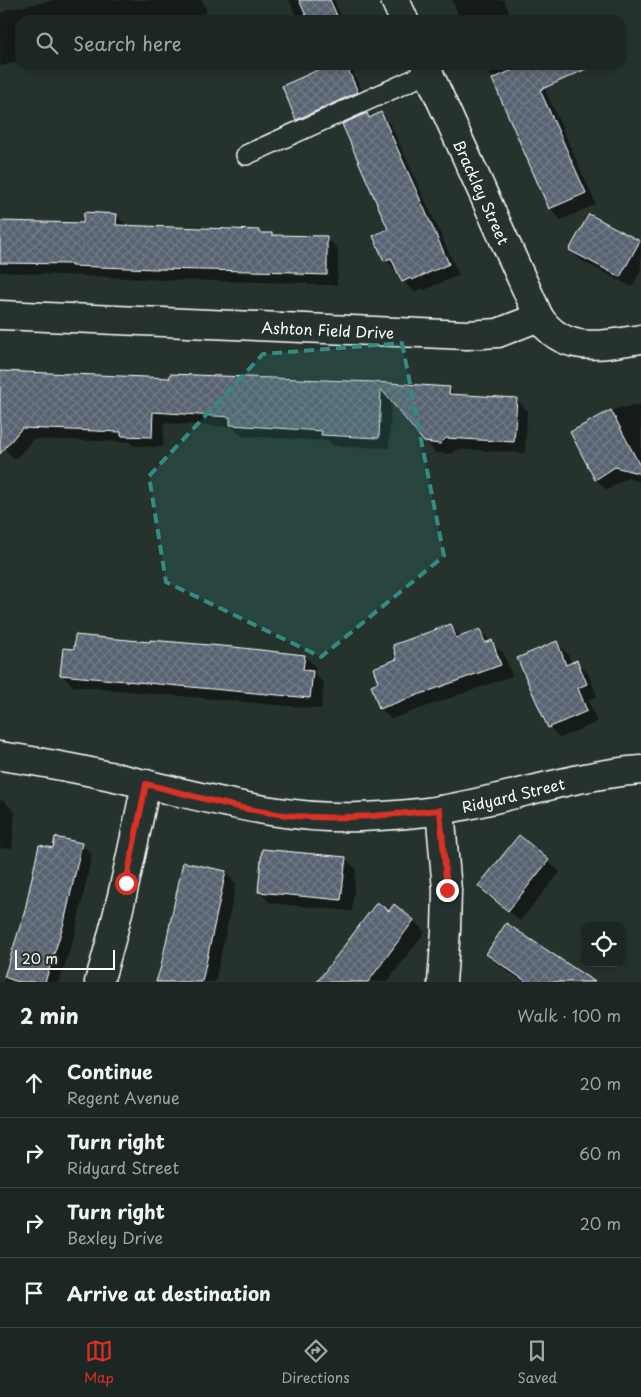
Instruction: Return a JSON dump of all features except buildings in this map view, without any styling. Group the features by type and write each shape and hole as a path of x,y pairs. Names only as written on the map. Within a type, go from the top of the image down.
{"street":[{"path":"395,0 402,15"},
{"name":"Brackley Street","path":"426,70 539,317"},
{"name":"Ashton Field Drive","path":"0,315 467,335 498,333 539,317"},
{"path":"539,317 547,329 561,338 581,345 602,345 641,339"},
{"name":"Ridyard Street","path":"0,756 57,764 250,809 309,817 362,817 440,810 569,781 620,771 641,770"},
{"path":"99,982 126,883 146,784"},
{"path":"440,810 447,890 442,982"}],"lane":[{"path":"246,155 424,70"}],"highlighted area":[{"path":"402,343 444,556 321,657 166,582 149,476 263,354"}],"route":[{"path":"126,883 146,784 250,809 309,817 362,817 440,810 447,890"}]}
